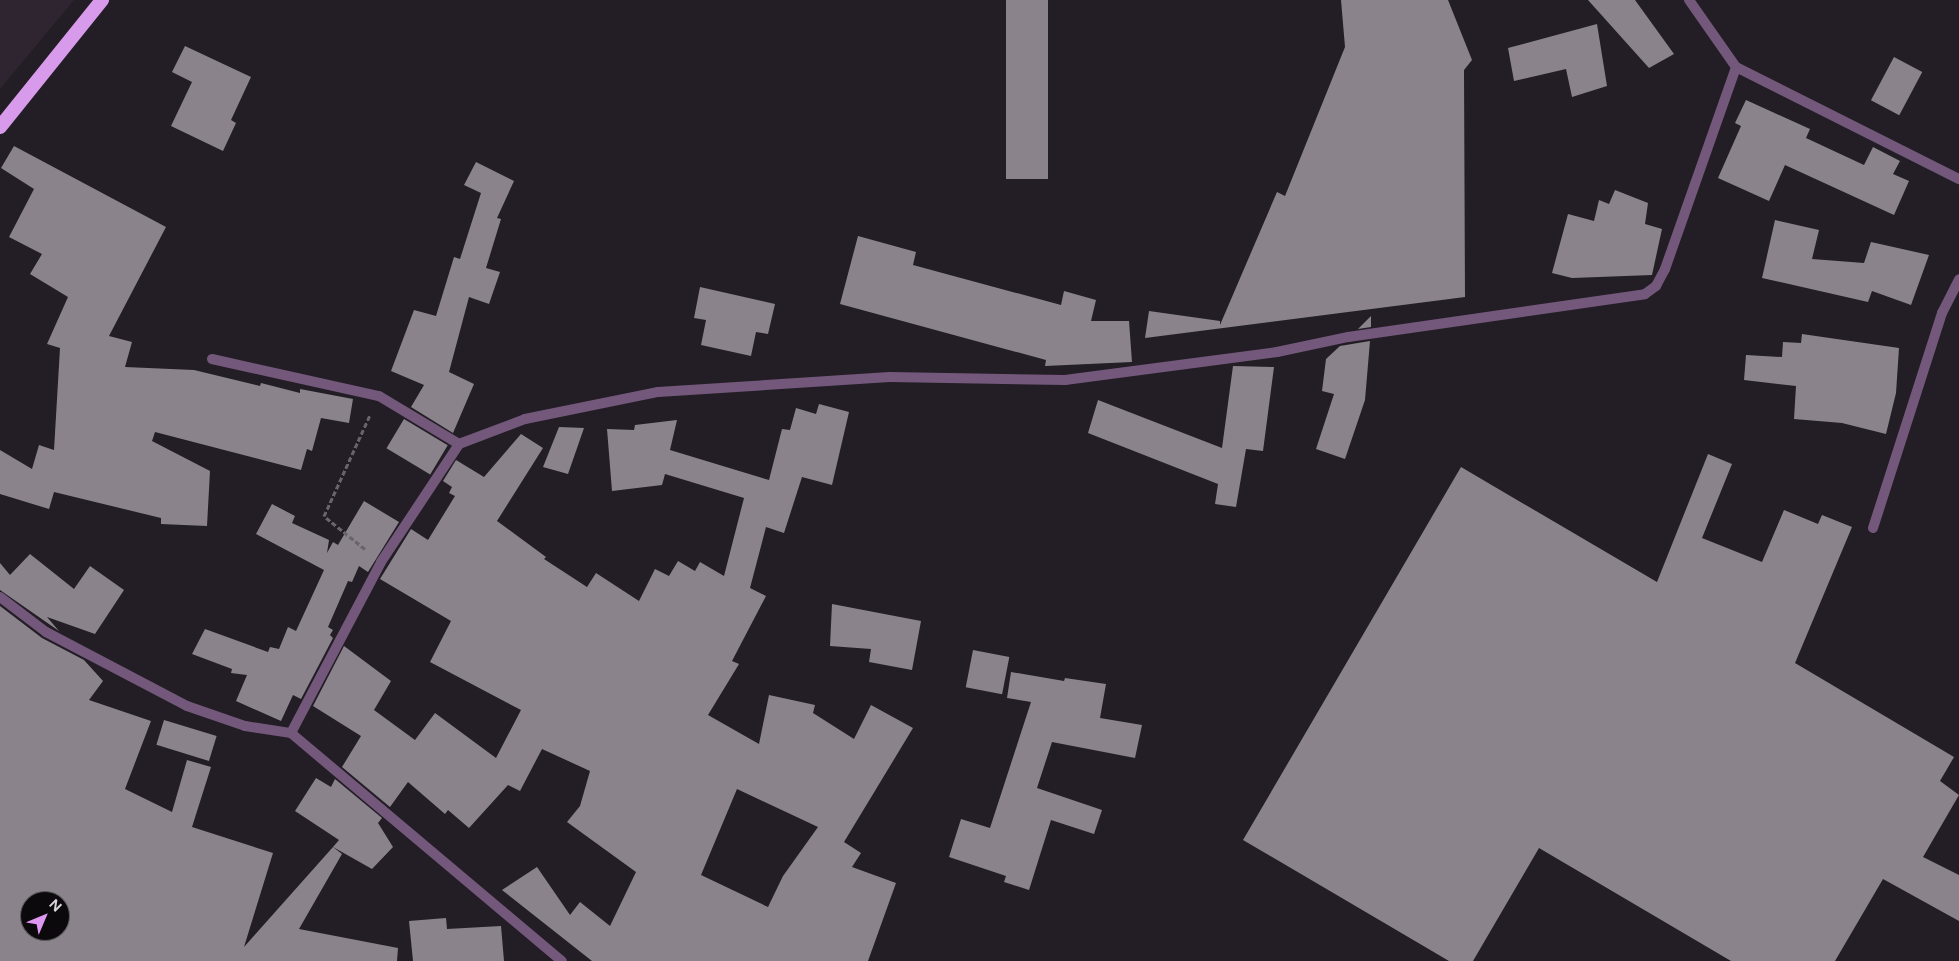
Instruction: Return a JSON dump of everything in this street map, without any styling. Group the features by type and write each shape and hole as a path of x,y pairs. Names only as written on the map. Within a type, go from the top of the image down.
{"highway":[{"path":"0,127 102,0"}],"street":[{"path":"1689,0 1736,67 1959,179"},
{"path":"291,733 382,562 459,444 525,419 658,392 890,377 1065,380 1277,352 1348,337 1645,294 1656,286 1665,269 1736,67"},
{"path":"1873,528 1942,313 1959,279"},
{"path":"212,360 379,396 459,444"},
{"path":"0,597 46,632 187,706 245,726 291,733 562,961"}],"path":[{"path":"379,396 324,516 382,562"}],"shaded area":[{"path":"0,0 74,0 0,89"}],"building":[{"path":"1006,0 1048,0 1048,179 1006,179"},
{"path":"1341,0 1448,0 1472,60 1464,70 1465,297 1145,338 1149,311 1220,321 1220,325 1277,192 1285,196 1345,47"},
{"path":"1588,0 1635,0 1674,54 1649,68"},
{"path":"1597,24 1607,86 1572,97 1566,69 1514,81 1508,48"},
{"path":"185,46 251,77 231,120 236,123 223,151 171,126 192,82 172,72"},
{"path":"1894,57 1922,72 1899,115 1871,100"},
{"path":"1746,100 1810,129 1806,138 1864,165 1873,147 1900,161 1893,174 1909,181 1894,215 1785,165 1769,201 1718,178 1741,126 1735,123"},
{"path":"14,146 166,227 109,336 132,342 125,367 194,370 260,386 261,383 300,393 300,389 353,399 349,423 321,418 312,451 307,449 301,470 155,432 152,441 210,471 207,526 161,524 161,518 54,492 49,509 0,494 0,450 32,469 39,445 54,450 60,348 47,344 68,297 30,274 42,254 9,237 34,189 1,168"},
{"path":"476,162 514,181 497,218 501,219 486,268 500,272 489,304 469,297 449,372 474,384 453,433 411,407 424,385 391,371 414,310 436,316 454,257 460,259 481,193 464,185"},
{"path":"1615,190 1648,203 1645,224 1662,229 1652,275 1572,278 1552,273 1568,214 1594,221 1599,200 1609,204"},
{"path":"1775,220 1819,230 1812,259 1864,263 1871,242 1929,255 1911,305 1872,291 1868,302 1762,278"},
{"path":"858,236 916,252 913,265 1061,305 1064,291 1096,300 1091,321 1129,321 1132,362 1045,366 1046,360 840,304"},
{"path":"700,287 775,304 768,334 756,332 751,356 701,345 706,320 694,318"},
{"path":"1371,316 1371,327 1358,329"},
{"path":"1802,334 1899,348 1896,393 1886,434 1842,423 1794,419 1796,386 1744,380 1746,355 1782,357 1783,342 1801,343"},
{"path":"1370,341 1365,400 1345,459 1316,449 1334,394 1322,391 1326,359 1340,346"},
{"path":"1233,366 1274,367 1263,451 1246,449 1236,507 1215,504 1218,484 1088,433 1098,400 1222,448"},
{"path":"819,404 849,412 832,485 802,477 784,533 766,527 750,588 766,596 732,661 739,664 708,715 759,744 769,695 815,705 813,713 854,739 871,705 913,728 844,842 861,853 852,867 896,883 868,961 592,961 502,890 537,867 570,915 580,902 610,926 636,872 567,822 580,806 590,771 542,749 520,791 508,785 469,828 448,810 445,814 408,782 390,807 342,767 361,736 313,706 344,646 391,681 374,710 415,740 435,713 496,758 521,710 430,662 451,621 380,579 411,529 428,540 455,496 449,493 452,487 443,481 456,460 484,477 521,434 543,448 497,521 546,557 544,559 587,587 596,573 639,601 655,569 669,576 678,561 695,571 700,562 724,576 744,498 665,474 662,485 612,491 607,429 634,430 635,425 677,420 670,450 769,480 782,429 790,430 796,408 816,414","holes":["737,789 818,827 783,876 768,907 701,875"]},
{"path":"404,419 448,445 430,474 386,448"},
{"path":"559,427 584,428 568,474 543,467"},
{"path":"1708,454 1732,464 1702,538 1762,562 1784,510 1818,524 1822,515 1852,527 1795,663 1954,757 1940,781 1959,795 1923,857 1959,875 1959,921 1883,879 1835,961 1731,961 1539,848 1473,961 1449,961 1243,840 1461,467 1657,582"},
{"path":"364,501 399,522 368,572 359,566 352,582 348,581 328,627 333,630 330,635 333,638 301,699 293,695 281,721 236,701 247,675 231,673 232,669 192,654 205,629 268,652 270,647 279,649 288,627 296,631 324,570 256,534 272,504 295,516 292,523 329,540 327,553 333,542 338,545"},
{"path":"30,554 74,589 90,566 124,590 95,634 47,617 59,631 0,590 0,563 10,575"},
{"path":"832,604 921,621 912,670 869,662 871,649 830,646"},
{"path":"0,606 42,638 84,660 103,681 89,700 151,721 125,789 172,812 187,760 211,767 192,827 273,853 244,947 333,847 342,854 299,929 398,948 397,961 0,961"},
{"path":"973,650 1009,657 1002,694 966,687"},
{"path":"1011,672 1064,681 1065,678 1106,684 1100,718 1142,725 1135,758 1052,742 1037,788 1102,810 1094,834 1051,820 1029,890 1004,882 1006,876 949,857 961,819 990,828 1031,702 1007,698"},
{"path":"164,720 217,736 209,761 156,745"},
{"path":"316,778 331,787 335,779 382,818 378,823 393,847 372,869 333,847 339,840 295,811"},
{"path":"446,918 447,929 501,926 504,961 413,961 409,921"}]}
